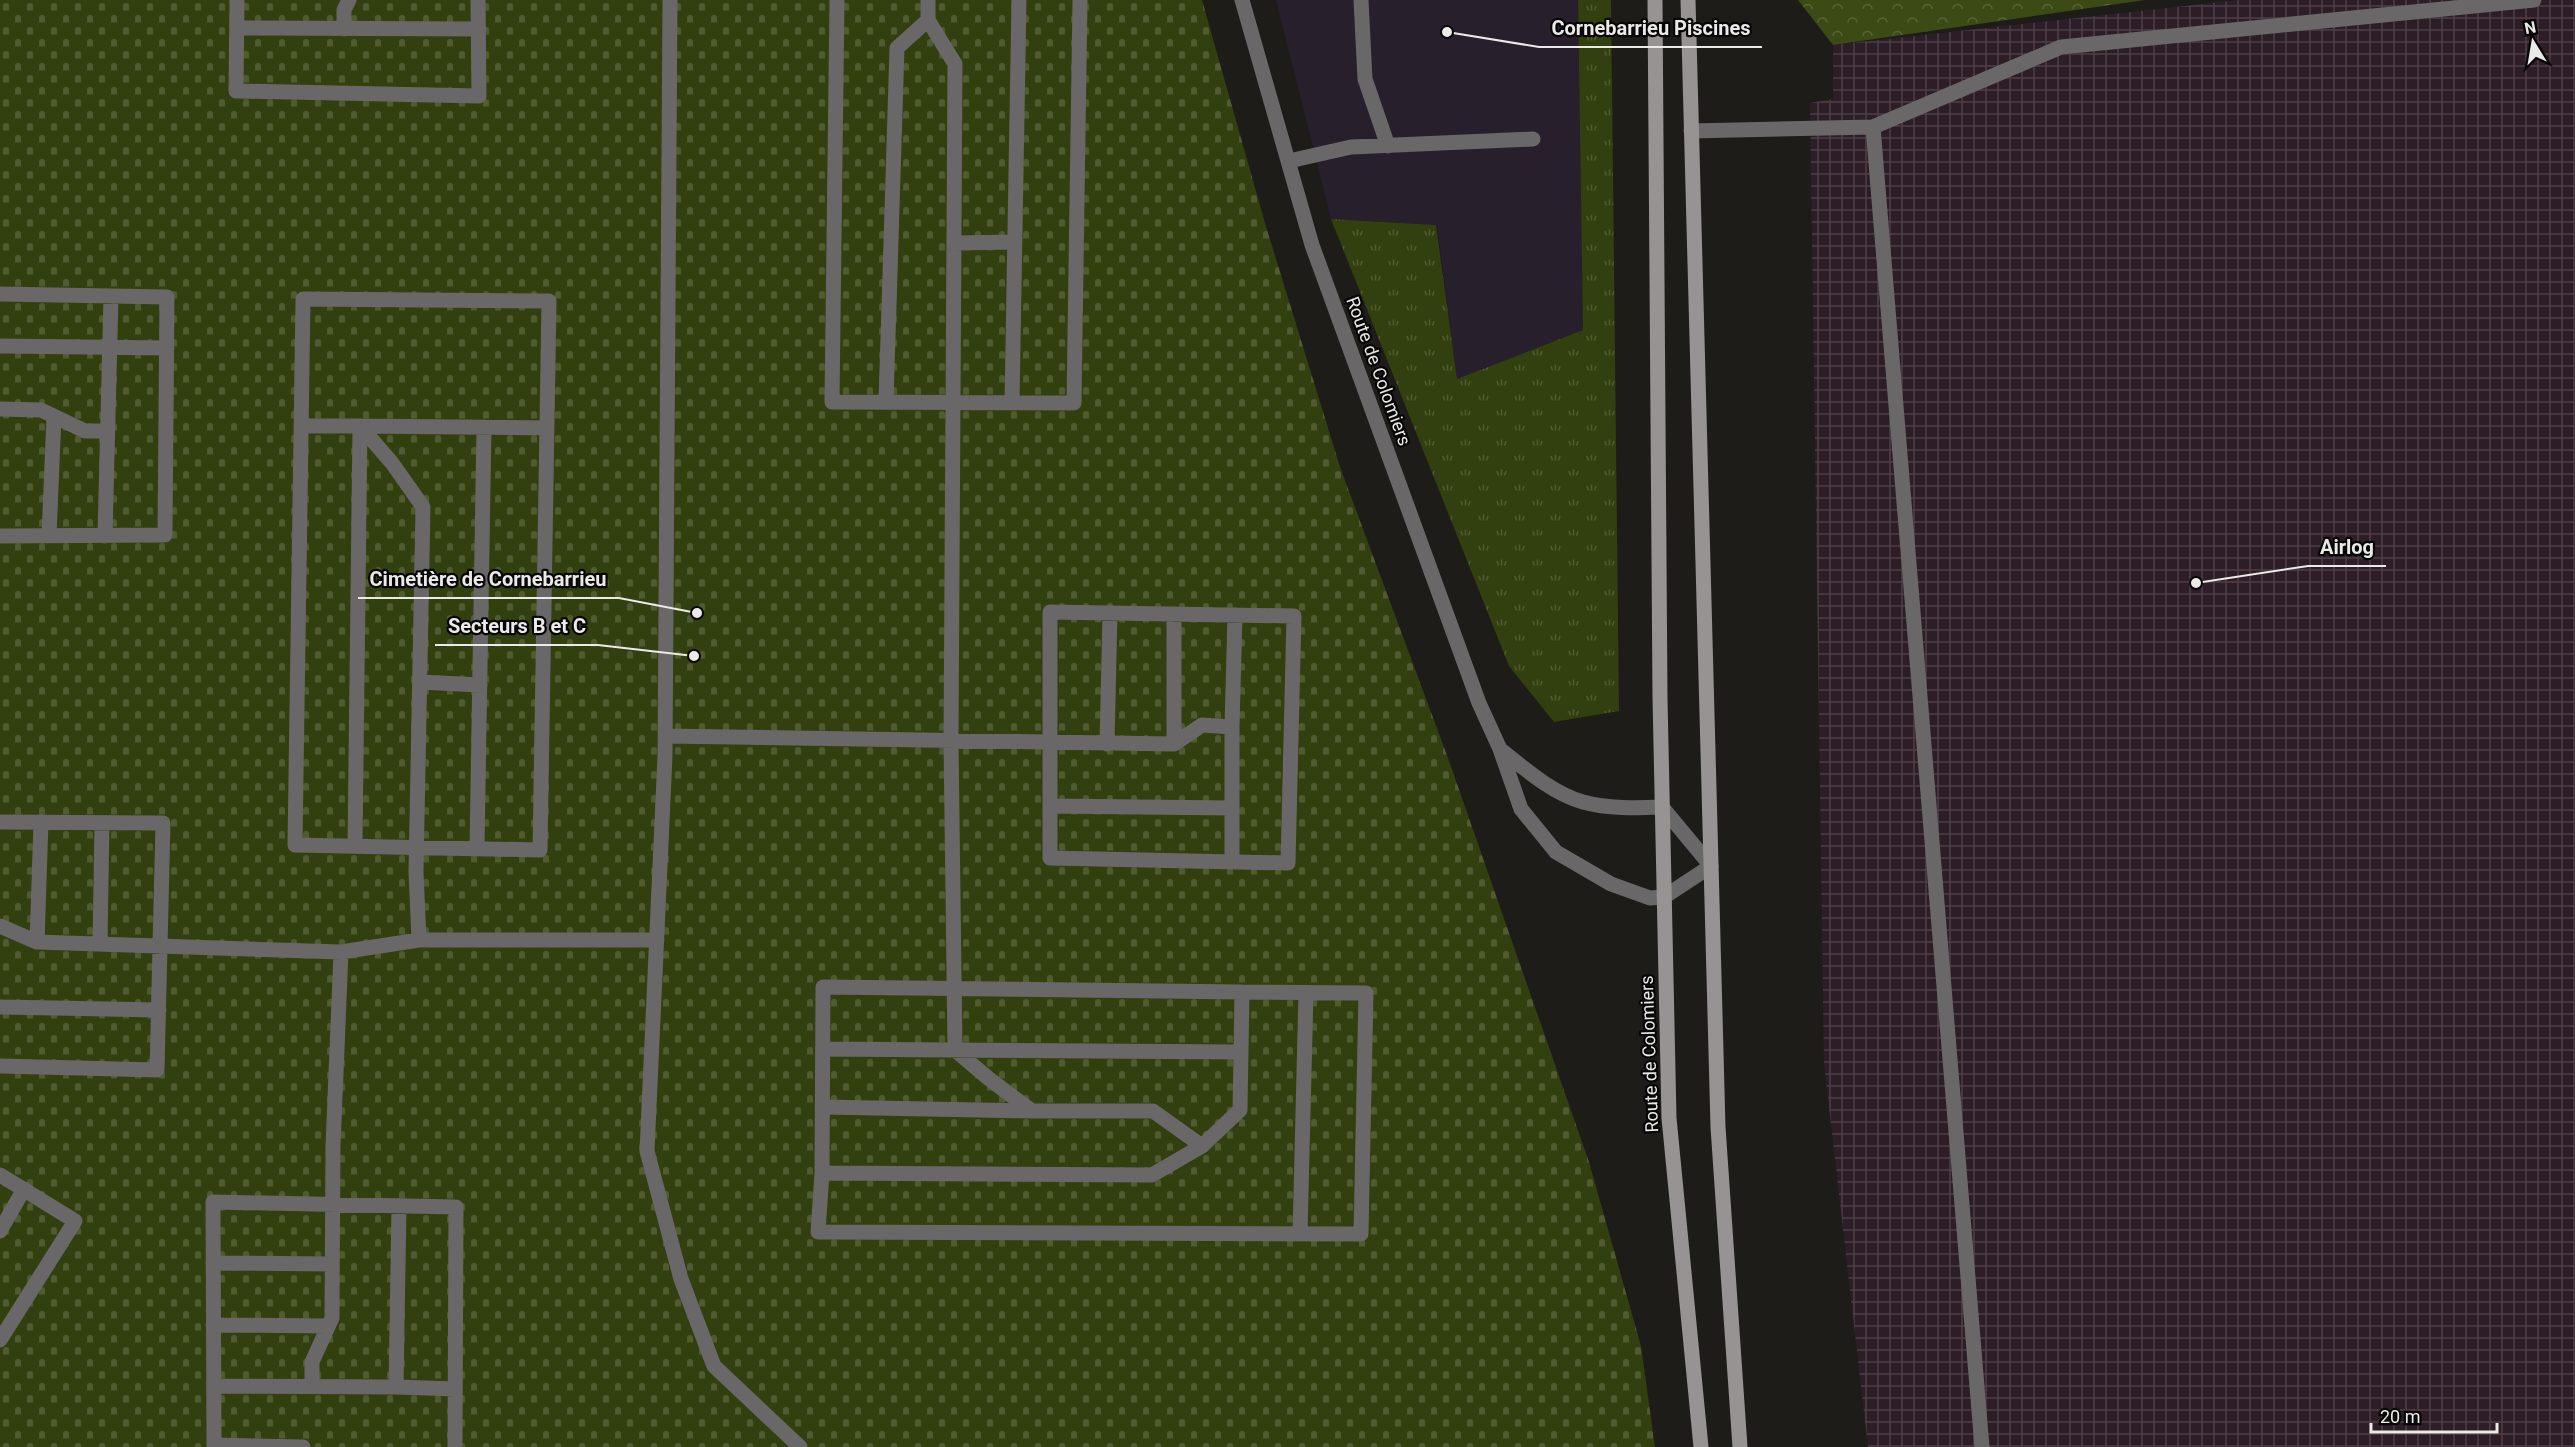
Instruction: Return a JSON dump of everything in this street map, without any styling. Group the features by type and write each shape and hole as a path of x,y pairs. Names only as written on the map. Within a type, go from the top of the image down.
{"main road":[{"path":"1655,0 1664,897"},
{"path":"1688,0 1718,1127 1740,1447"},
{"name":"Route de Colomiers","path":"1664,897 1669,1118 1701,1447"}],"street":[{"path":"237,0 236,91 479,96 478,0"},
{"path":"344,29 345,10 349,0"},
{"path":"670,0 665,736 647,1151 681,1279 714,1366 800,1447"},
{"path":"837,0 832,402 953,403 1074,403 1080,0"},
{"path":"928,0 928,20 955,64 951,741 955,1050 1032,1111"},
{"path":"1012,403 1019,0"},
{"name":"Route de Colomiers","path":"1242,0 1312,245 1479,703 1500,749 1521,809 1556,852 1611,884 1650,898 1664,897"},
{"path":"1361,0 1365,79 1388,146"},
{"path":"1691,131 1873,127 2061,47 2534,0"},
{"path":"886,402 897,48 928,20"},
{"path":"237,28 479,29"},
{"path":"1873,127 1982,1447"},
{"path":"1289,161 1351,147 1533,139"},
{"path":"954,243 1015,242"},
{"path":"0,294 167,297 165,535 0,536"},
{"path":"105,536 111,296"},
{"path":"303,299 549,302 547,428 540,850 295,845 303,299"},
{"path":"0,345 167,348"},
{"path":"0,409 41,410 85,431 107,431"},
{"path":"49,536 54,416"},
{"path":"301,426 547,428"},
{"path":"360,426 392,464 423,507 417,847 419,940"},
{"path":"355,846 360,426"},
{"path":"477,848 484,427"},
{"path":"1050,612 1110,613 1294,616 1288,863 1050,858 1050,612"},
{"path":"1107,744 1110,613"},
{"path":"1174,614 1174,744"},
{"path":"1232,862 1235,615"},
{"path":"420,682 480,685"},
{"path":"665,736 1174,744 1202,725 1232,727"},
{"name":"Route de Colomiers","path":"1500,749 1544,783 1582,802 1626,808 1662,807"},
{"path":"1050,806 1232,808"},
{"path":"1662,807 1711,866 1664,897"},
{"path":"0,822 163,824 157,1070 0,1066"},
{"path":"37,942 41,822"},
{"path":"100,944 102,823"},
{"path":"0,926 37,942 341,952 419,940 657,940"},
{"path":"312,1386 312,1362 332,1318 341,952"},
{"path":"823,987 1242,992 1366,993 1361,1234 818,1232 822,1173 823,987"},
{"path":"822,1173 1152,1176 1202,1146 1240,1110 1242,992"},
{"path":"1300,1234 1306,993"},
{"path":"0,1007 159,1010"},
{"path":"823,1049 1241,1052"},
{"path":"823,1107 1153,1112 1202,1146"},
{"path":"0,1175 75,1221 0,1340"},
{"path":"0,1231 24,1190"},
{"path":"303,1447 214,1445 213,1202 456,1207 455,1447"},
{"path":"396,1387 399,1206"},
{"path":"213,1263 332,1264"},
{"path":"213,1324 328,1326"},
{"path":"214,1386 455,1389"}],"shaded area":[{"path":"1276,0 1578,0 1583,330 1457,379 1437,225 1331,219"},
{"path":"2239,0 2575,0 2575,1447 1868,1447 1824,1063 1810,103 1833,99 1833,45"}],"green space":[{"path":"0,0 1202,0 1265,223 1340,467 1448,758 1589,1162 1641,1346 1655,1447 0,1447"},
{"path":"1578,0 1611,0 1619,711 1554,722 1509,666 1331,219 1436,225 1457,379 1583,330"},
{"path":"1798,0 2145,0 1833,45"}],"place":[{"name":"Cornebarrieu Piscines","path":"1447,32"},
{"name":"Airlog","path":"2196,583"},
{"name":"Cimetière de Cornebarrieu","path":"697,613"},
{"name":"Secteurs B et C","path":"694,656"}]}
